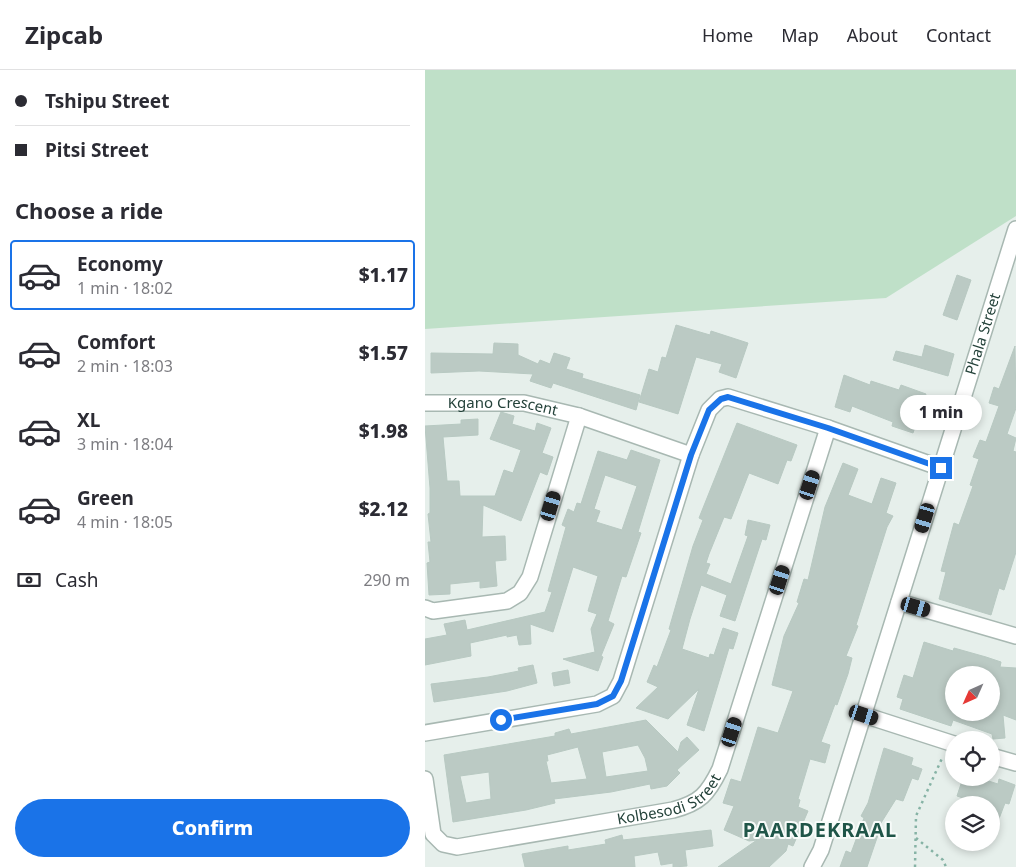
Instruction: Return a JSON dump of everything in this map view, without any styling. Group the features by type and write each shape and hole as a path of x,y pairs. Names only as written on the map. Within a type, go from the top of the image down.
{"street":[{"name":"Phala Street","path":"812,867 821,850 1016,229"},
{"path":"425,733 597,704 613,696 621,681 691,455 713,404 728,397 828,428 941,468"},
{"name":"Kgano Crescent","path":"425,403 524,404 579,416 691,455"},
{"name":"Kgano Crescent","path":"425,608 433,611 507,601 520,593 530,578 579,416"},
{"name":"Kolbesodi Street","path":"425,779 433,834 443,844 457,847 673,810 686,807 704,796 720,769 828,428"},
{"path":"899,602 1016,636"},
{"path":"864,715 945,741"},
{"path":"1000,759 1016,763"}],"path":[{"path":"915,867 917,816 945,756"},
{"path":"916,838 943,860 946,867"}],"green space":[{"path":"425,70 1016,70 1016,216 886,298 425,329"}],"building":[{"path":"957,275 971,280 957,320 943,315"},
{"path":"676,325 710,335 711,331 748,343 736,378 719,372 722,364 696,357 678,414 639,402 649,369 658,372 662,357 666,358"},
{"path":"494,343 518,344 518,355 538,364 540,360 550,364 554,353 570,358 566,369 583,374 582,378 640,395 636,410 553,383 551,388 530,381 533,374 479,371 431,373 431,353 493,354"},
{"path":"925,345 954,354 948,376 893,360 896,351 922,357"},
{"path":"1015,346 1016,408 1007,434 1016,438 1013,451 1016,452 1016,552 1004,590 999,588 991,615 939,599 946,572 941,571 954,523 959,525 973,486 970,485 979,459 973,457 980,440 986,442 999,406 989,403 994,387 999,389"},
{"path":"844,375 870,385 871,381 899,390 901,385 926,394 913,433 892,426 893,422 852,406 850,412 835,407"},
{"path":"501,412 514,416 512,424 535,431 537,423 551,428 542,453 553,457 547,475 540,472 521,521 483,505 482,537 505,536 506,560 495,561 497,586 480,588 480,581 450,584 450,594 429,595 427,563 430,562 428,542 431,542 428,514 430,513 430,488 425,426 461,424 461,420 478,419 478,435 443,437 447,481 459,481 460,496 495,496 504,470 513,473 521,450 490,439"},
{"path":"737,423 797,445 791,461 787,460 778,484 749,473 731,519 724,517 706,563 710,564 706,574 731,584 748,536 745,535 748,520 770,525 766,540 762,539 735,621 720,616 727,595 701,585 690,619 682,649 709,658 710,654 714,655 723,628 738,633 733,649 729,648 704,731 687,725 699,689 668,719 636,708 658,687 647,682 654,665 657,667 671,630 669,629 693,546 703,520 699,518"},
{"path":"631,450 660,460 638,532 641,533 626,577 622,576 608,621 614,624 601,656 603,657 598,671 563,659 595,652 591,629 597,614 588,611 598,576 573,567 553,632 530,624 531,644 519,645 517,635 507,637 507,635 470,643 471,656 425,665 425,639 447,635 444,624 465,620 467,630 545,612 552,592 548,591 566,527 562,525 568,509 574,512 577,503 581,504 598,451 627,460","holes":["605,475 637,486 622,530 596,522 600,511 594,509"]},
{"path":"843,463 858,469 848,495 872,504 881,478 896,483 886,513 893,516 887,527 856,625 858,626 846,656 852,658 848,674 821,742 830,745 825,763 810,759 798,799 800,800 798,807 808,811 793,846 788,844 786,851 769,867 718,867 757,840 749,841 724,830 734,806 723,803 731,779 741,782 758,727 778,733 793,691 772,685 784,636 799,603 797,602 804,579 808,580 825,507"},
{"path":"924,642 953,651 954,648 1001,662 1000,667 945,666 945,721 953,721 951,726 900,709 903,699 897,697 904,675 913,678"},
{"path":"533,665 537,683 507,691 434,702 431,684 488,677 519,671 518,668"},
{"path":"1000,667 1016,668 1016,720 1003,715 1005,738 1000,738 1000,731 984,731 956,721 1000,721"},
{"path":"568,670 570,683 554,686 552,673"},
{"path":"646,720 678,752 681,742 687,737 699,750 677,770 680,773 667,786 651,789 650,784 611,792 554,799 555,803 526,810 453,822 444,755 555,736 555,733 569,729 571,734","holes":["638,745 645,758 648,771 606,777 602,752","578,747 587,779 551,783 546,761 548,761 547,755","489,772 491,799 466,803 460,776"]},
{"path":"884,748 913,758 911,765 922,769 918,780 912,778 903,801 896,799 876,831 879,832 867,867 840,867 846,851 851,853 864,818 861,816 868,803"},
{"path":"1000,779 1015,785 1009,804 1005,803 1000,816 1000,796 957,796 960,786 1000,786"},
{"path":"711,830 713,846 685,850 687,866 673,867 673,863 661,865 658,852 634,856 635,867 525,867 522,854 568,846 568,850 606,844 605,840 622,835 623,840"}],"district":[{"name":"PAARDEKRAAL","path":"820,830"}],"route":[{"path":"501,720 597,704 613,696 621,681 691,455 709,410 713,404 721,399 728,397 828,428 941,468"}]}
